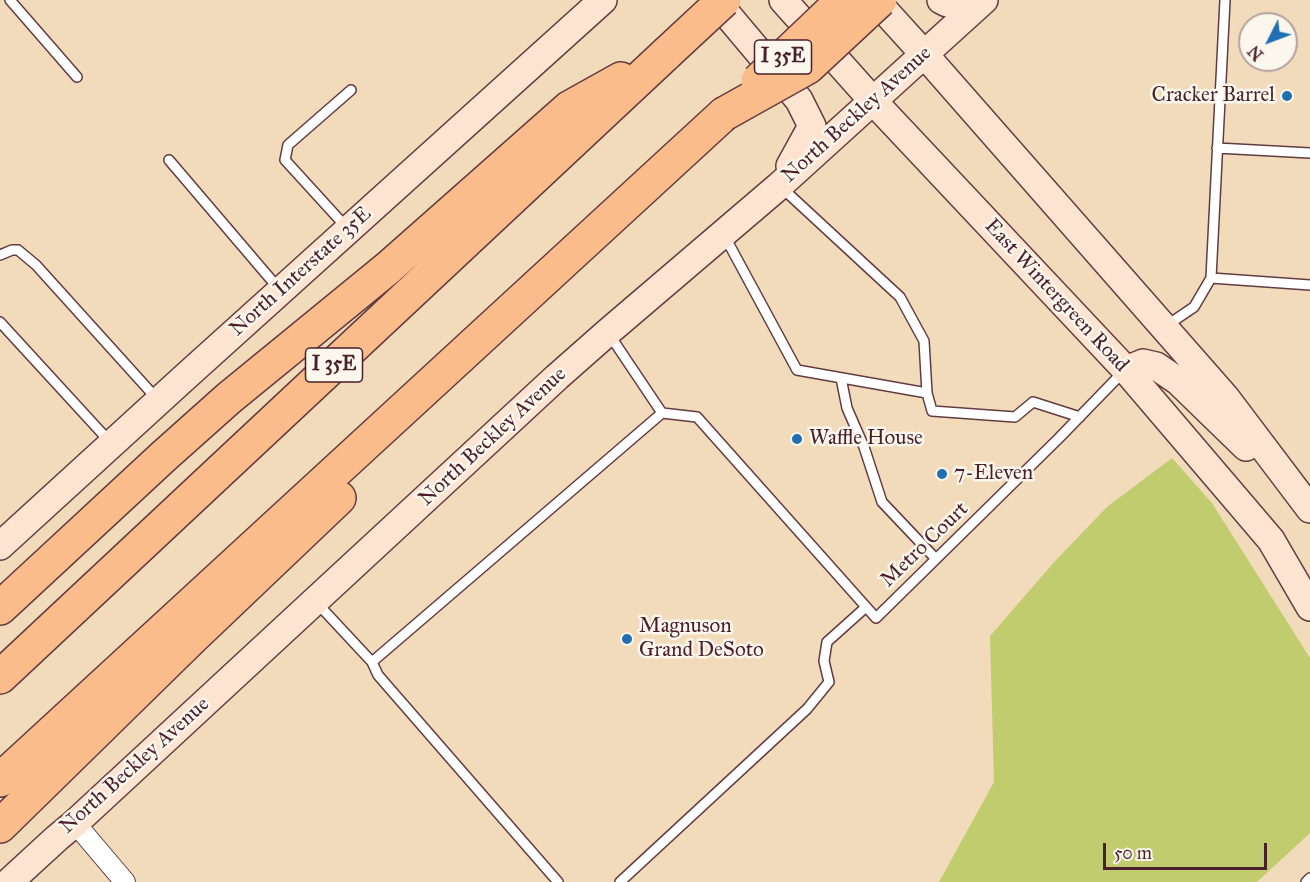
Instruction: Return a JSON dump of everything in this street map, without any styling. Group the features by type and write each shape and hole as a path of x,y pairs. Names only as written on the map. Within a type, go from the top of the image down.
{"highway":[{"name":"I 35E","path":"0,677 724,0"},
{"name":"I 35E","path":"0,780 724,114 843,0"},
{"path":"724,114 808,67 880,0"},
{"path":"0,608 230,398 388,268 569,108 667,53"},
{"path":"0,826 183,647 328,510 525,297"}],"main road":[{"name":"North Interstate 35E","path":"0,546 603,0"},
{"path":"715,0 799,99 812,126 779,186"},
{"name":"East Wintergreen Road","path":"783,0 873,101 1126,370 1271,540 1310,607"},
{"path":"875,0 1226,398 1308,502"},
{"path":"941,0 947,3 955,0"},
{"name":"North Beckley Avenue","path":"9,882 75,824 608,332 779,186 984,0"},
{"path":"1126,370 1143,363 1156,366 1178,381 1273,475 1308,502"}],"street":[{"path":"75,824 125,882"}],"lane":[{"path":"10,0 77,77"},
{"path":"1163,328 1194,307 1211,278 1225,0"},
{"path":"348,230 285,160 288,146 351,90"},
{"path":"1217,148 1310,153"},
{"path":"169,160 281,291"},
{"path":"779,186 900,297 924,340 927,393 932,411 1015,417 1033,402 1080,417"},
{"path":"723,233 797,370 927,393"},
{"path":"0,255 18,250 36,265 159,401"},
{"path":"1211,278 1310,285"},
{"path":"0,322 112,444"},
{"path":"608,332 662,413"},
{"name":"Metro Court","path":"866,607 876,618 1126,370"},
{"path":"841,378 847,408 864,447 882,502 936,559"},
{"path":"372,662 662,413 697,417 866,607 827,642 824,661 829,682 807,709 620,882"},
{"path":"315,601 372,662 378,675 558,882"},
{"path":"1306,882 1310,878"}],"green space":[{"path":"1172,458 1212,503 1310,658 1310,833 1257,882 939,882 994,782 990,636 1056,560 1107,507"}],"place":[{"name":"Cracker Barrel","path":"1287,96"},
{"name":"Waffle House","path":"797,439"},
{"name":"7-Eleven","path":"942,474"},
{"name":"Magnuson Grand DeSoto","path":"627,639"}]}
